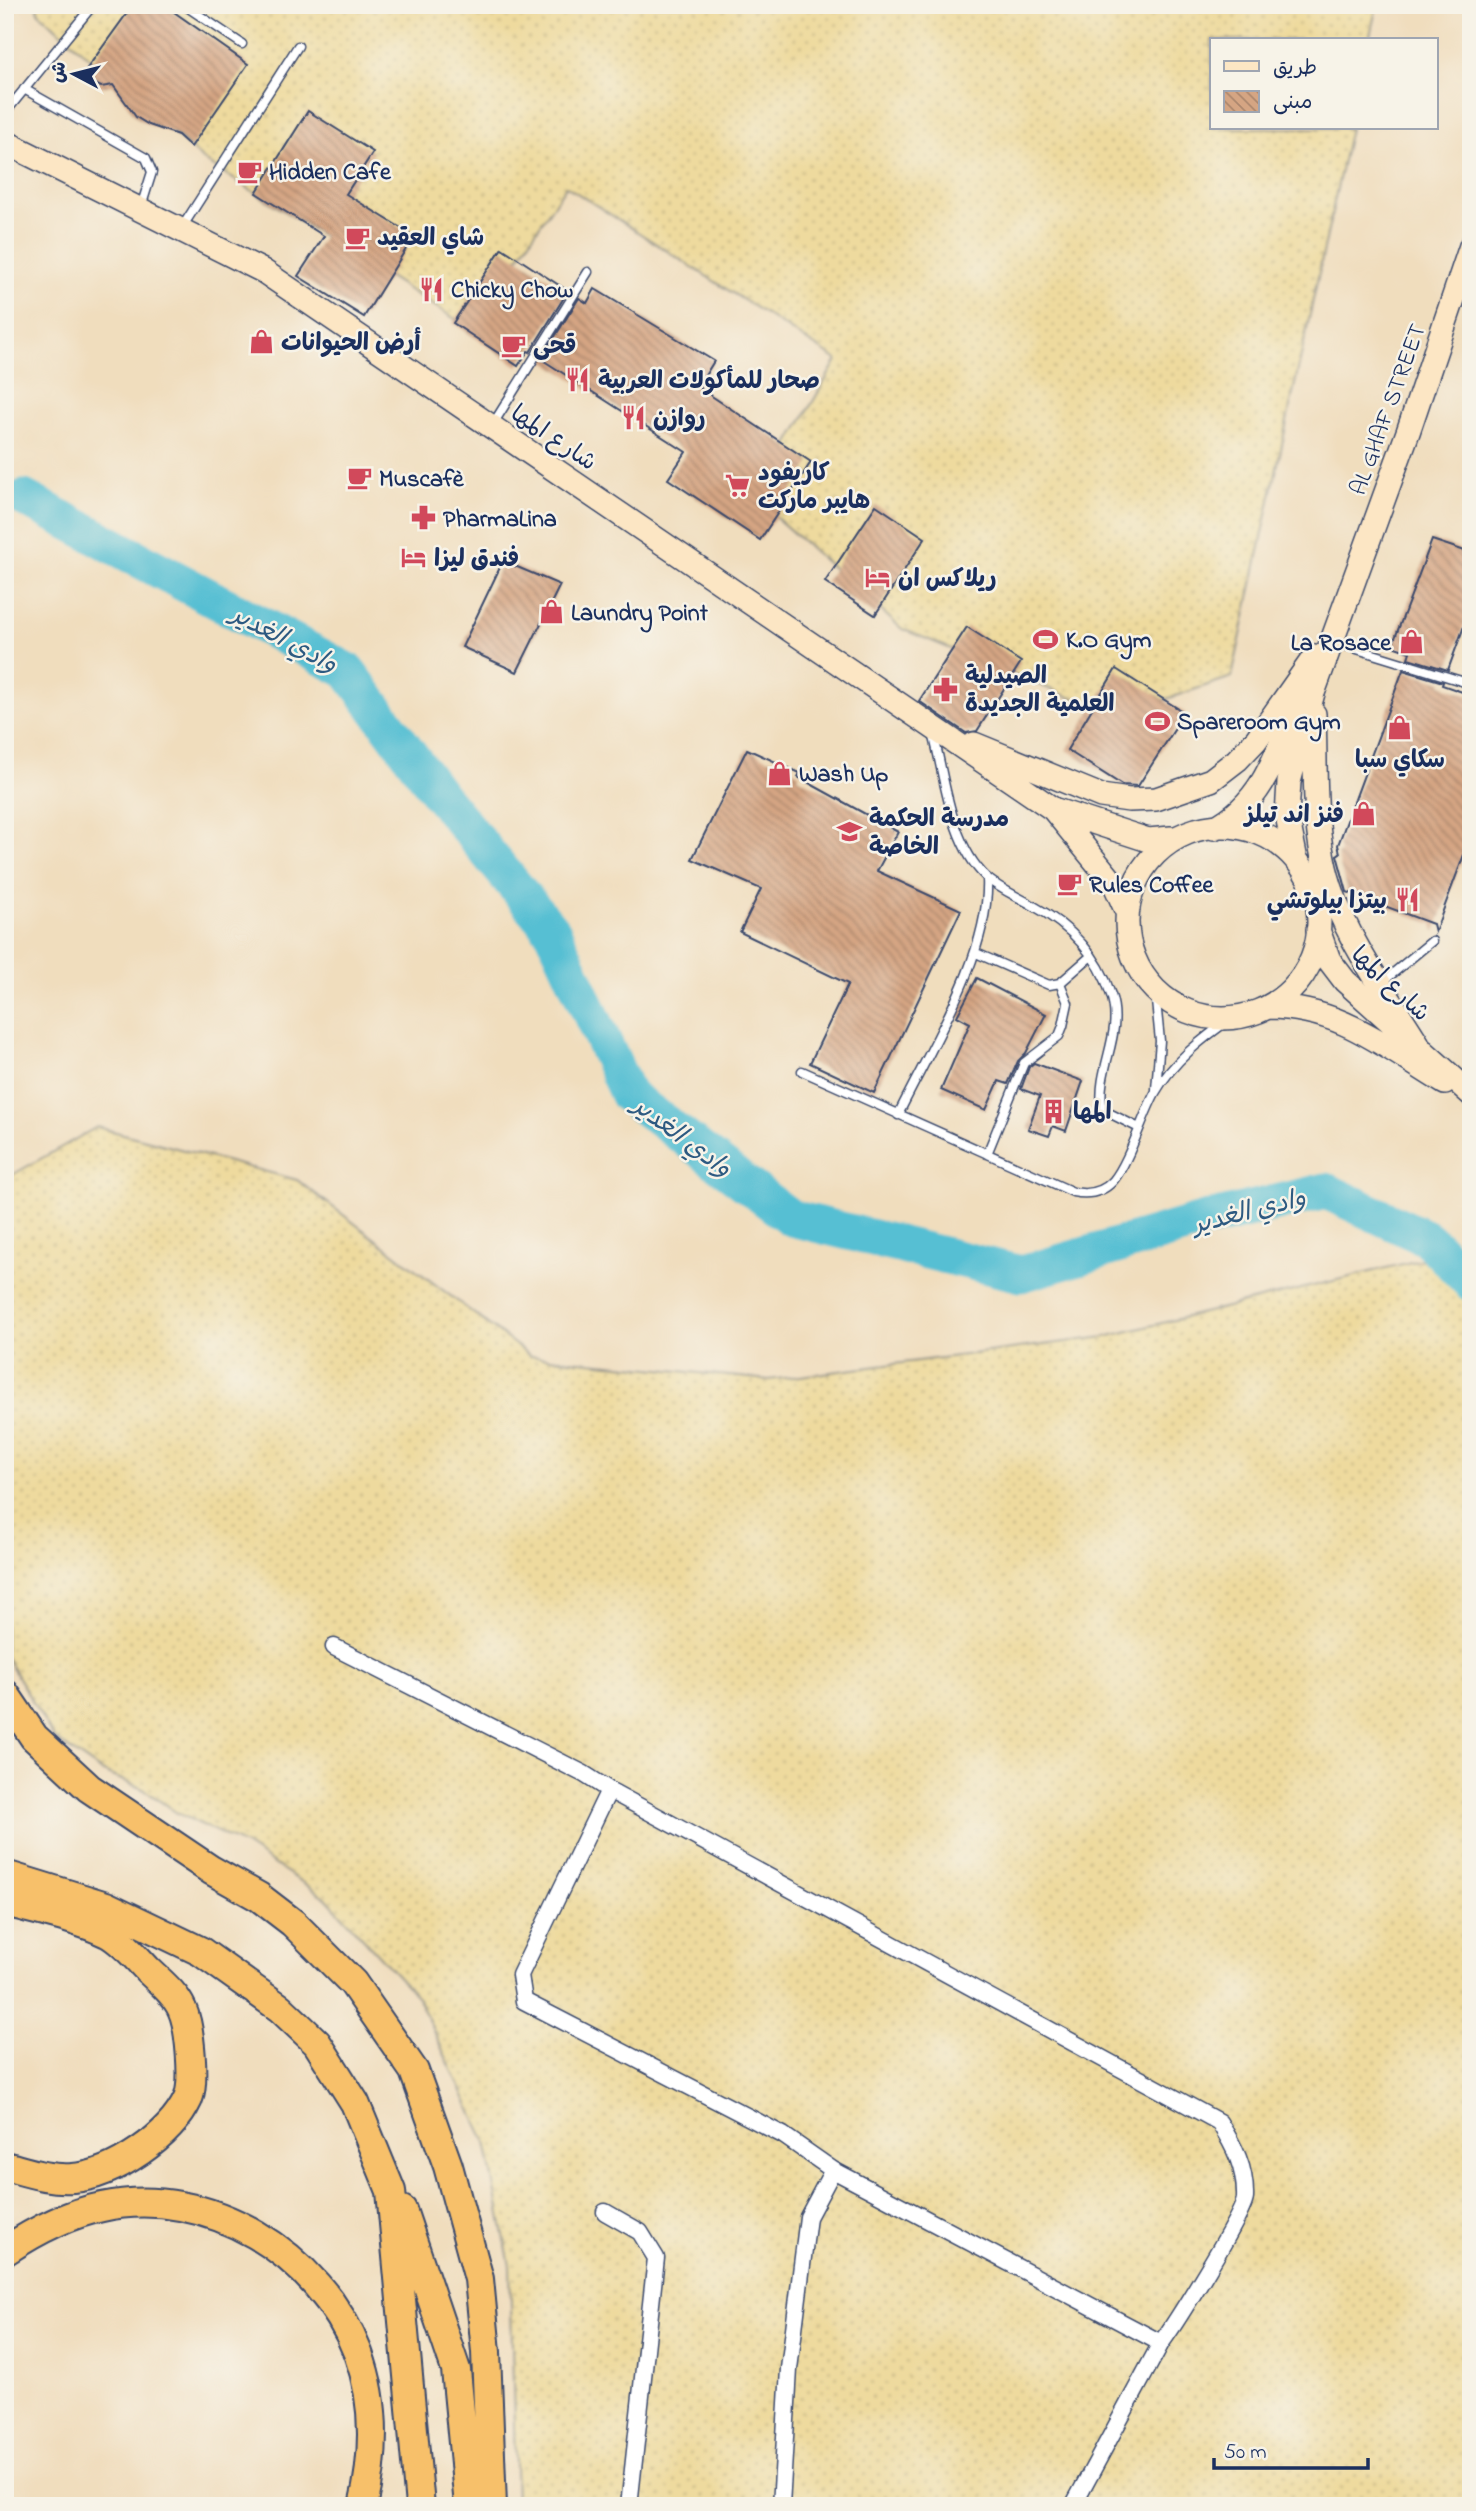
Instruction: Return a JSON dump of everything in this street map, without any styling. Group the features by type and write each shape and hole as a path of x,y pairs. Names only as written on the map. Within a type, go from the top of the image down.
{"highway":[{"path":"5,1694 33,1737 89,1788 211,1870 259,1897 293,1923 353,1983 414,2071 448,2166 479,2278 486,2352 492,2506"},
{"path":"5,1875 106,1906 200,1951 279,2008 317,2043 355,2103 391,2190 408,2221 456,2370 469,2506"},
{"path":"5,1902 109,1934 139,1961 168,1989 182,2009 189,2035 190,2073 189,2097 166,2129 135,2155 76,2178 55,2179 5,2166"},
{"path":"391,2190 420,2506"},
{"path":"5,2251 34,2232 72,2216 103,2207 148,2202 221,2217 256,2234 293,2261 321,2288 358,2354 372,2423 371,2458 363,2506"}],"street":[{"name":"شارع المها","path":"5,142 263,271 1053,809 1149,840 1171,838"},
{"name":"AL GHAF STREET","path":"1323,649 1408,432 1471,246"},
{"path":"932,727 1082,790 1129,800 1156,799 1211,780 1237,760 1256,740 1323,649"},
{"path":"1296,855 1262,834 1246,828 1198,829 1171,838 1141,872 1127,912 1131,949 1140,970 1155,991 1180,1008 1203,1016 1232,1018 1268,1007 1292,989 1308,964 1318,930 1314,895 1296,855 1287,815 1289,782 1323,649"},
{"path":"1214,828 1243,809 1274,763 1323,649"},
{"path":"1313,693 1317,820 1323,860 1334,899 1352,937 1418,1044"},
{"name":"شارع المها","path":"1053,809 1115,885 1127,912"},
{"name":"شارع المها","path":"1318,930 1329,960 1345,981 1418,1044 1471,1096"},
{"name":"شارع المها","path":"1268,1007 1299,1007 1336,1017 1471,1096"},
{"path":"334,1647 584,1774 1219,2122 1240,2157 1245,2200 1182,2314 1161,2343 1073,2506"},
{"path":"609,1790 520,1975 524,2001 783,2135 832,2170 1161,2343"},
{"path":"781,2506 789,2369 808,2217 832,2170"},
{"path":"605,2212 640,2232 656,2258 629,2506"}],"lane":[{"path":"5,113 93,5"},
{"path":"184,5 242,44"},
{"path":"181,230 298,46"},
{"path":"24,89 146,158 152,172 140,209"},
{"path":"492,426 588,272"},
{"path":"1323,649 1471,684"},
{"path":"932,727 966,849 987,878 1070,930 1091,956 1112,997 1115,1018 1101,1094 1102,1105 1105,1111 1139,1128"},
{"path":"898,1115 976,953 985,924 987,878"},
{"path":"1380,984 1432,941"},
{"path":"976,953 1043,984 1060,983 1091,956"},
{"path":"987,1153 1024,1063 1059,1036 1068,1003 1060,983"},
{"path":"1155,991 1160,1041 1156,1091"},
{"path":"802,1070 1073,1192 1092,1193 1114,1179 1156,1091 1177,1063 1203,1038 1232,1018"}],"sand":[{"path":"37,5 1377,5 1369,38 1210,38 1210,130 1350,130 1232,677 1116,716 902,629 756,500 837,360 566,186 471,329 205,161 38,12"},
{"path":"97,1127 297,1180 530,1356 769,1380 1105,1337 1427,1258 1471,1279 1471,2506 516,2506 510,2266 486,2142 418,1998 326,1898 245,1845 177,1813 143,1789 101,1771 55,1739 5,1656 5,1179"}],"building":[{"path":"133,5 164,5 248,64 191,147 178,135 149,125 136,117 113,85 101,87 91,82 86,70"},
{"path":"308,111 373,152 346,194 414,236 364,317 298,276 324,236 256,193"},
{"path":"502,248 568,291 530,352 528,351 518,366 453,323"},
{"path":"595,289 714,361 698,387 811,462 760,540 668,479 686,452 541,359 579,298 587,303"},
{"path":"876,505 925,538 875,615 825,582"},
{"path":"1432,540 1471,553 1471,607 1448,670 1408,658 1410,652 1392,646"},
{"path":"503,561 560,585 517,672 462,647"},
{"path":"967,627 1021,662 977,731 966,733 919,701"},
{"path":"1116,669 1185,713 1138,786 1122,785 1067,750"},
{"path":"1403,670 1443,682 1442,685 1471,695 1471,836 1435,932 1433,924 1347,892 1337,855 1340,853 1338,845"},
{"path":"747,749 800,773 798,777 898,832 877,871 961,910 874,1093 810,1063 848,984 740,932 761,889 692,859"},
{"path":"977,978 1046,1014 1026,1053 1018,1061 1008,1084 999,1081 986,1110 941,1090 970,1023 957,1016"},
{"name":"المها","path":"1034,1063 1083,1081 1066,1131 1053,1126 1049,1136 1028,1129 1040,1096 1021,1089 1029,1067"}],"waterway":[{"name":"وادي الغدير","path":"24,498 348,671 439,794 553,932 628,1095 791,1218 1021,1274 1205,1220 1326,1191 1428,1239 1471,1283"}],"place":[{"name":"Hidden Cafe","path":"249,171"},
{"name":"شاي العقيد","path":"357,237"},
{"name":"Chicky Chow","path":"431,289"},
{"name":"أرض الحيوانات","path":"261,342"},
{"name":"قحى","path":"513,345"},
{"name":"صحار للمأكولات العربية","path":"578,380"},
{"name":"روازن","path":"633,418"},
{"name":"Muscafè","path":"359,478"},
{"name":"كاريفود هايبر ماركت","path":"738,486"},
{"name":"PharmaLina","path":"423,518"},
{"name":"فندق ليزا","path":"414,558"},
{"name":"ريلاكس ان","path":"878,578"},
{"name":"Laundry Point","path":"551,612"},
{"name":"K.O Gym","path":"1046,639"},
{"name":"La Rosace","path":"1411,642"},
{"name":"الصيدلية العلمية الجديدة","path":"945,689"},
{"name":"Spareroom Gym","path":"1157,721"},
{"name":"سكاي سبا","path":"1400,728"},
{"name":"Wash Up","path":"779,773"},
{"name":"فنز اند تيلز","path":"1364,814"},
{"name":"مدرسة الحكمة الخاصة","path":"849,832"},
{"name":"Rules Coffee","path":"1069,884"},
{"name":"بيتزا بيلوتشي","path":"1407,900"},
{"name":"المها","path":"1053,1111"}]}
